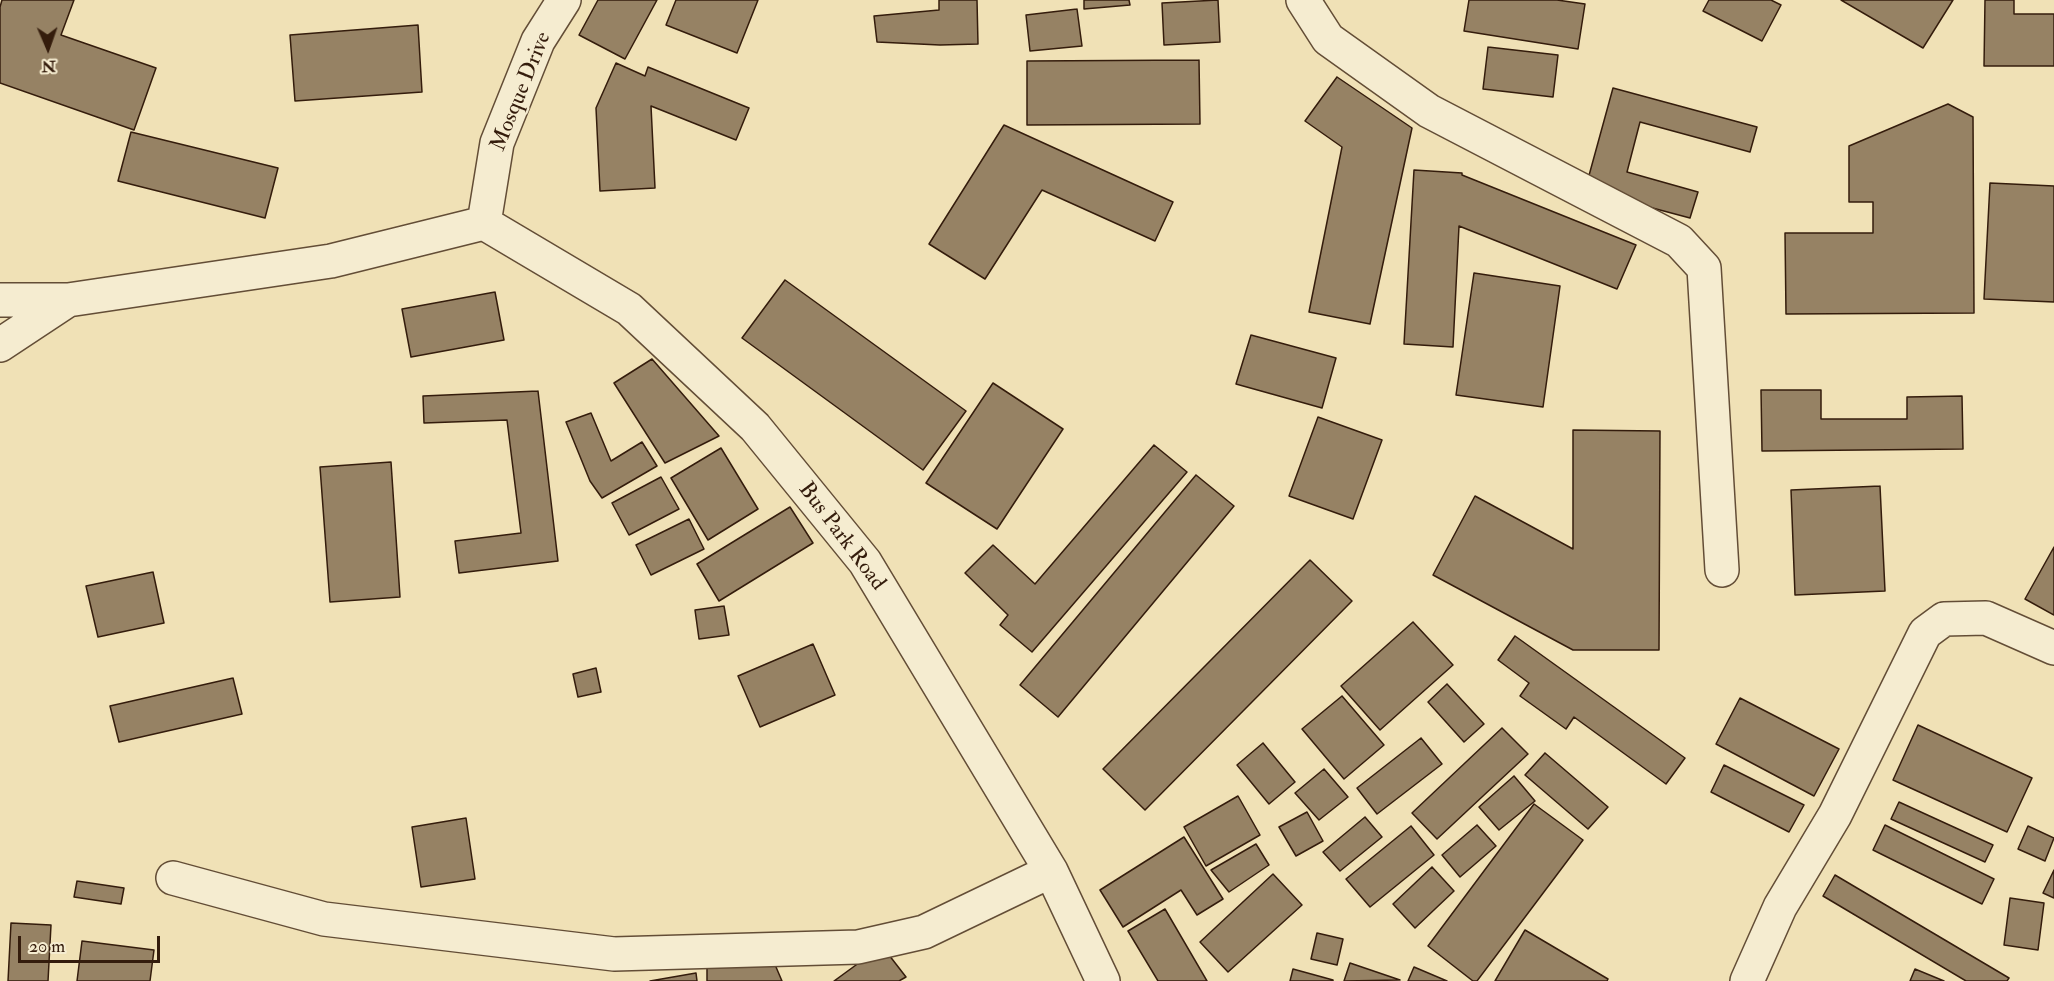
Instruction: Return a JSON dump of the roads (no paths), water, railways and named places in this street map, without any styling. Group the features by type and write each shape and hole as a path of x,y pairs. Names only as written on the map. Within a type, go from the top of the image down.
{"street":[{"name":"Mosque Drive","path":"484,222 497,143 538,41 564,0"},
{"path":"1303,0 1328,39 1428,111 1679,242 1704,268 1722,570"},
{"path":"0,300 68,300 331,261 484,222"},
{"name":"Bus Park Road","path":"484,222 629,309 755,427 865,562 1051,871 1103,981"},
{"path":"0,345 68,300"},
{"path":"1747,981 1780,907 1835,815 1925,633 1944,619 1986,618 2054,648"},
{"path":"173,878 324,919 614,954 858,947 924,932 1051,871"}]}
